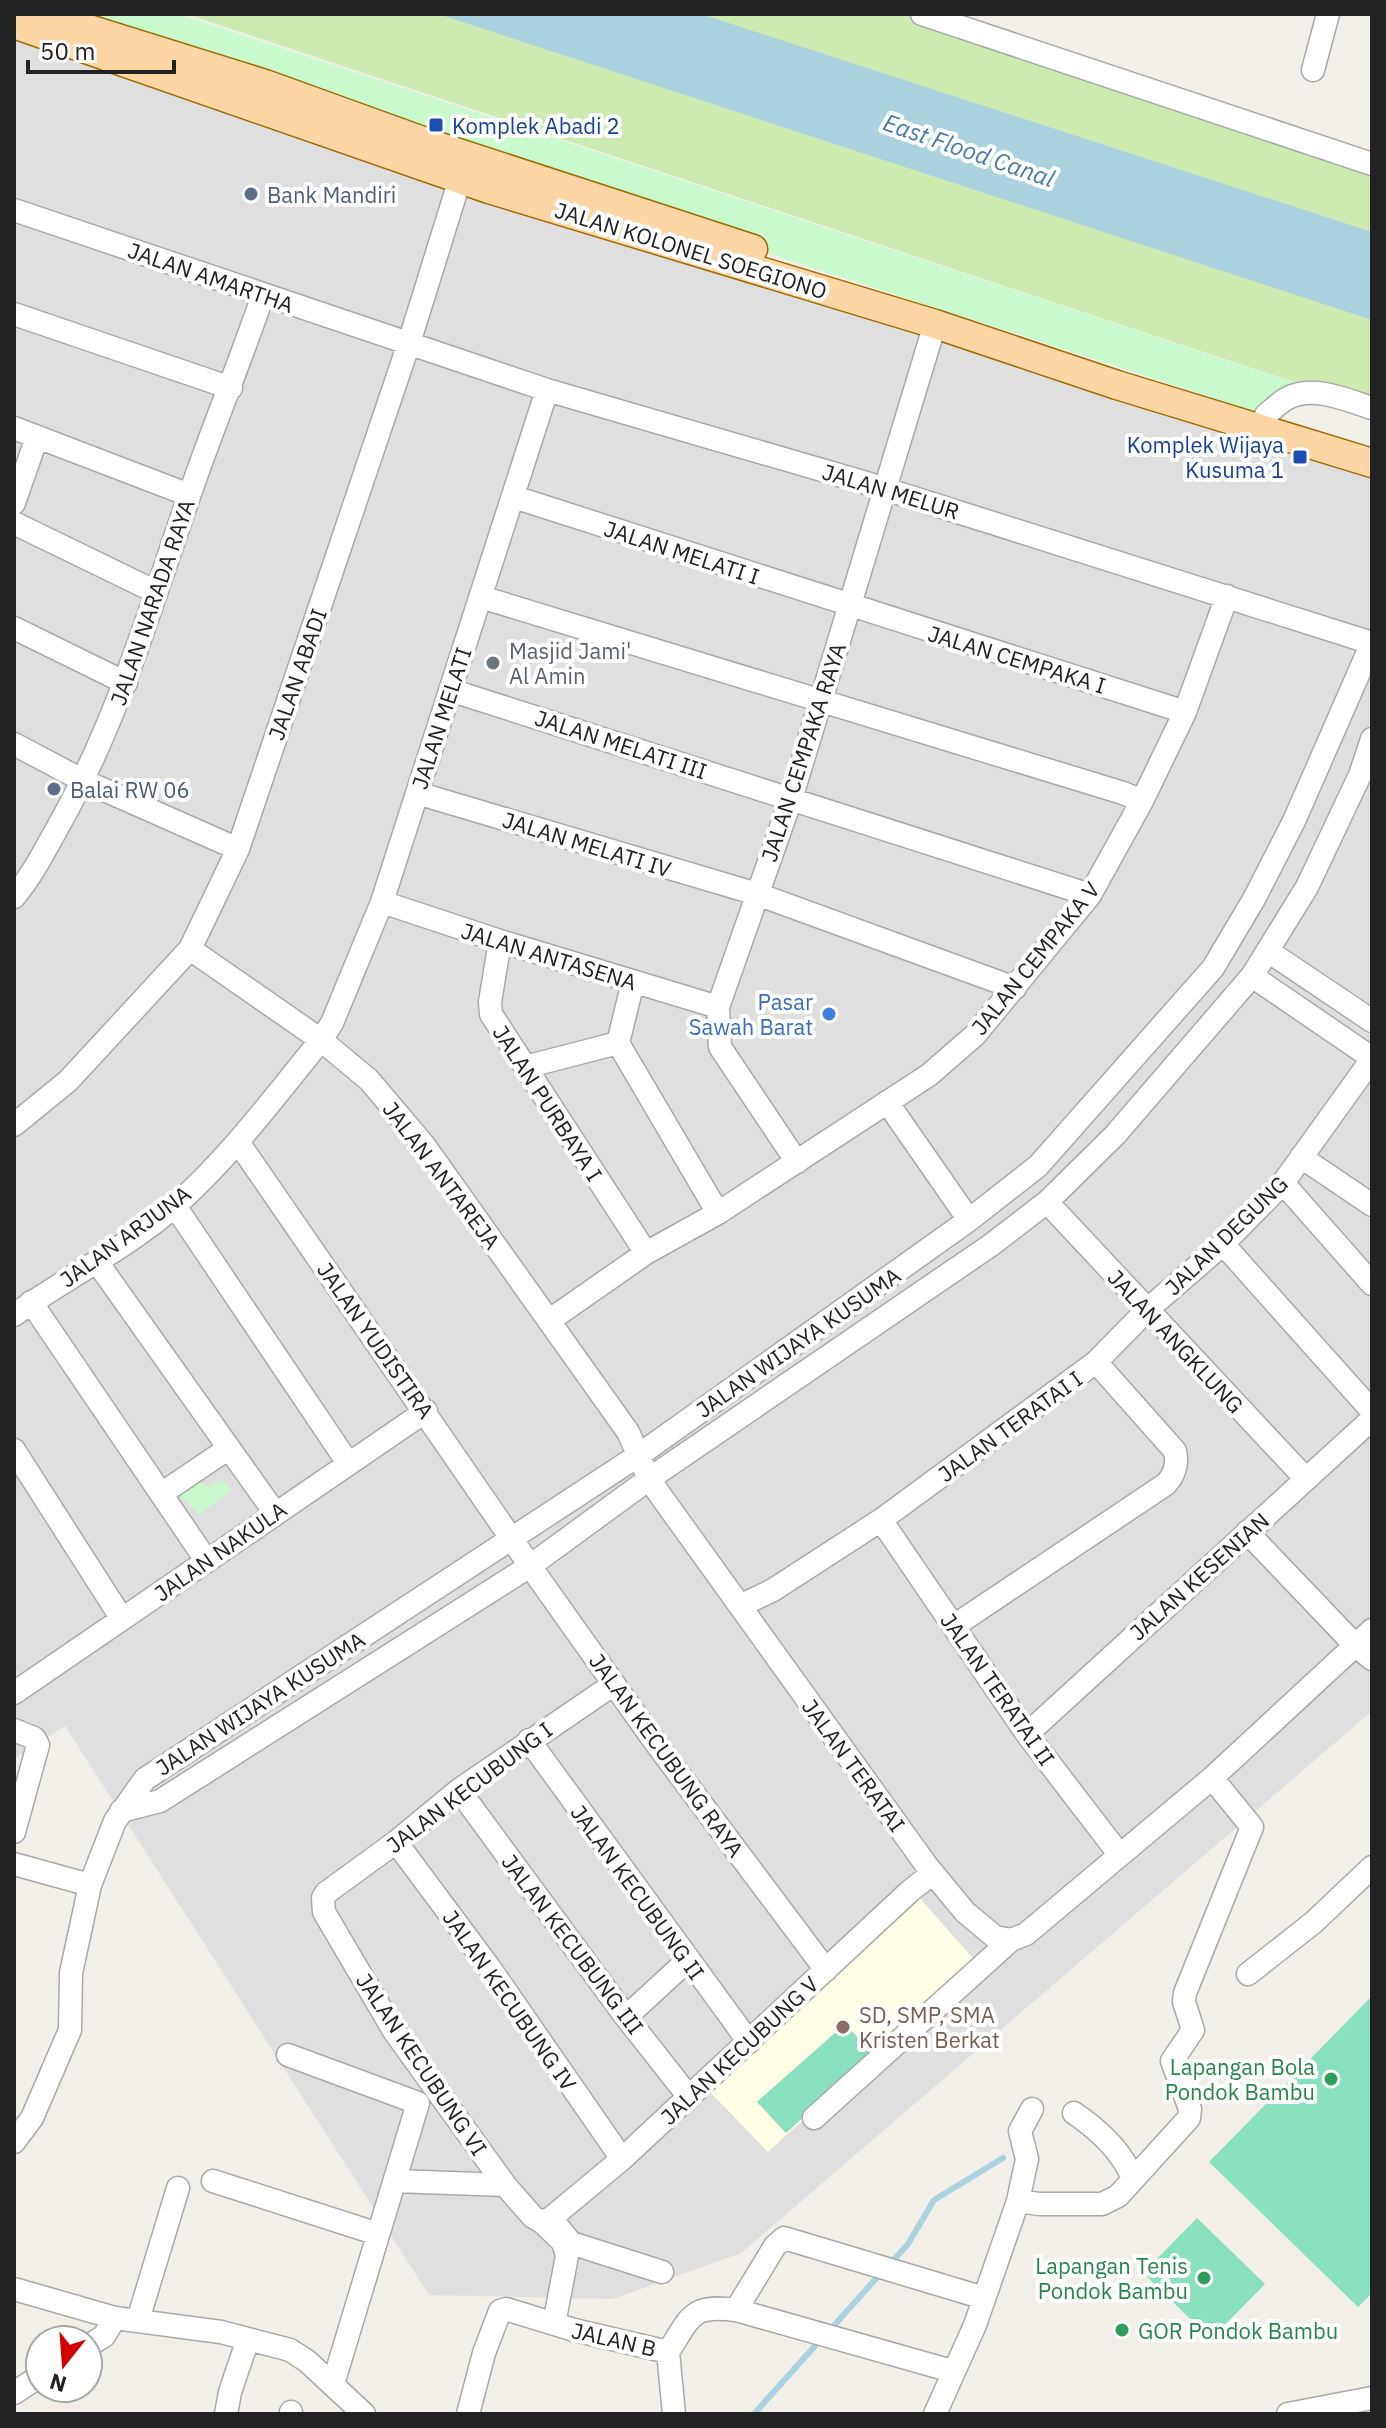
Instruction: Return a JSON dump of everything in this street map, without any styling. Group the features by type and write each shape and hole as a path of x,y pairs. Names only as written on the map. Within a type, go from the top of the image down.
{"main road":[{"name":"JALAN KOLONEL SOEGIONO","path":"23,28 265,84 463,167 1117,385 1372,463"},
{"name":"JALAN KOLONEL SOEGIONO","path":"463,167 1372,445"}],"street":[{"path":"922,14 1372,164"},
{"path":"1313,70 1328,14"},
{"name":"JALAN ABADI","path":"14,1125 68,1081 190,949 238,849 409,343 463,167"},
{"name":"JALAN AMARTHA","path":"14,210 409,343"},
{"name":"JALAN NARADA RAYA","path":"18,884 84,781 126,683 189,495 263,295"},
{"path":"14,314 231,388"},
{"name":"JALAN CEMPAKA RAYA","path":"797,1162 720,1047 718,1007 791,799 935,324"},
{"name":"JALAN MELUR","path":"409,343 547,390 885,489 1372,643"},
{"name":"JALAN MELATI","path":"321,1040 332,1023 382,902 547,390"},
{"path":"1266,415 1288,398 1305,394 1332,395 1372,408"},
{"path":"14,428 189,495"},
{"path":"14,503 37,437"},
{"name":"JALAN MELATI I","path":"514,497 850,606"},
{"path":"14,523 156,592"},
{"name":"JALAN CEMPAKA V","path":"550,1320 646,1253 718,1213 929,1075 975,1035 1090,895 1142,801 1185,712 1227,596"},
{"path":"481,597 1142,801"},
{"name":"JALAN CEMPAKA I","path":"850,606 1185,712"},
{"path":"14,628 126,683"},
{"name":"JALAN WIJAYA KUSUMA","path":"121,1811 145,1779 639,1455 974,1217 1038,1166 1213,968 1254,899 1294,821 1372,643"},
{"name":"JALAN MELATI III","path":"450,690 1090,895"},
{"name":"JALAN WIJAYA KUSUMA","path":"121,1811 160,1801 530,1566 649,1479 1000,1238 1047,1202 1115,1135 1252,976 1307,887 1360,775 1372,739"},
{"path":"14,744 84,781 238,849"},
{"name":"JALAN MELATI IV","path":"417,793 757,894 1015,988"},
{"name":"JALAN ANTASENA","path":"382,902 718,1007"},
{"name":"JALAN PURBAYA I","path":"500,941 490,1002 491,1014 646,1253"},
{"name":"JALAN ANTAREJA","path":"190,949 321,1040 369,1080 424,1145 628,1432 639,1455"},
{"path":"1268,951 1372,1021"},
{"path":"1252,976 1372,1059"},
{"path":"633,982 618,1043 718,1213"},
{"name":"JALAN ARJUNA","path":"22,1308 97,1262 175,1206 238,1142 321,1040"},
{"path":"525,1067 618,1043"},
{"name":"JALAN DEGUNG","path":"1096,1362 1147,1310 1223,1244 1283,1183 1372,1059"},
{"path":"887,1102 974,1217 1000,1238"},
{"name":"JALAN YUDISTIRA","path":"238,1142 426,1411 511,1539"},
{"path":"1301,1157 1372,1205"},
{"path":"1283,1183 1368,1271"},
{"name":"JALAN ANGKLUNG","path":"1047,1202 1306,1479"},
{"path":"175,1206 348,1463"},
{"path":"1223,1244 1372,1411"},
{"path":"97,1262 275,1513"},
{"path":"22,1308 161,1494 206,1560"},
{"name":"JALAN TERATAI I","path":"740,1606 773,1590 881,1520 1096,1362 1175,1451 1173,1477 954,1626"},
{"name":"JALAN NAKULA","path":"15,1697 206,1560 426,1411"},
{"name":"JALAN KESENIAN","path":"1027,1734 1372,1419"},
{"path":"161,1494 229,1448"},
{"path":"14,1450 122,1619"},
{"name":"JALAN TERATAI","path":"639,1455 649,1479 933,1873 979,1925 995,1937 1011,1940"},
{"name":"JALAN TERATAI II","path":"881,1520 1027,1734 1119,1854"},
{"path":"814,2118 1011,1940 1026,1934 1366,1645 1247,1532"},
{"name":"JALAN KECUBUNG RAYA","path":"511,1539 614,1684 826,1970"},
{"name":"JALAN KECUBUNG I","path":"326,1893 396,1842 459,1790 614,1684"},
{"path":"14,1730 36,1740 38,1745 14,1832"},
{"name":"JALAN KECUBUNG II","path":"529,1740 749,2042"},
{"path":"1018,2201 1102,2204 1118,2196 1189,2118 1190,2109 1172,2061 1192,2033 1193,2026 1184,2002 1189,1982 1252,1827 1212,1778"},
{"name":"JALAN KECUBUNG III","path":"459,1790 626,2017 689,2097"},
{"path":"14,2142 32,2118 70,2030 71,1973 90,1885 121,1811"},
{"name":"JALAN KECUBUNG IV","path":"396,1842 489,1967 622,2159"},
{"path":"14,1864 90,1885"},
{"path":"1248,1974 1326,1911 1372,1867"},
{"name":"JALAN KECUBUNG V","path":"546,2220 622,2159 933,1873"},
{"name":"JALAN KECUBUNG VI","path":"326,1893 323,1898 324,1912 394,2031 505,2185 533,2217 546,2220"},
{"path":"626,2017 688,1960"},
{"path":"288,2055 418,2103 333,2384"},
{"path":"935,2414 975,2325 1018,2201 1027,2159 1020,2136 1022,2124 1032,2109"},
{"path":"1074,2113 1093,2126 1114,2147 1133,2179"},
{"path":"213,2181 378,2234"},
{"path":"395,2181 505,2185"},
{"path":"104,2336 126,2319 178,2188"},
{"path":"546,2220 571,2243 662,2272"},
{"path":"546,2220 567,2252 554,2324"},
{"path":"736,2310 775,2246 784,2238 984,2298"},
{"path":"14,2289 126,2319 248,2339 290,2350 333,2384 364,2414"},
{"name":"JALAN B","path":"468,2414 484,2353 500,2311 506,2309 668,2352 697,2311 706,2307 736,2310 952,2371"},
{"path":"226,2414 248,2339"},
{"path":"668,2352 674,2414"},
{"path":"1288,2414 1343,2408 1372,2398"}],"shaded area":[{"path":"14,24 1372,463 1372,1711 741,2253 613,2299 429,2295 65,1726 14,1759"},
{"name":"SD, SMP, SMA Kristen Berkat","path":"919,1897 976,1962 768,2152 711,2093"}],"green space":[{"path":"40,14 179,14 1332,395 1266,415"},
{"path":"186,14 922,14 1372,164 1372,408"},
{"path":"196,1479 208,1487 223,1480 231,1491 199,1514 177,1493"},
{"name":"Lapangan Bola Pondok Bambu","path":"1372,1996 1372,2293 1358,2307 1209,2162"},
{"path":"845,2024 873,2054 786,2133 757,2102"},
{"name":"Lapangan Tenis Pondok Bambu","path":"1197,2218 1265,2284 1211,2339 1143,2273"}],"water":[{"name":"East Flood Canal","path":"438,14 701,14 1372,232 1372,320"}],"waterway":[{"path":"889,2265 908,2244 934,2200 1003,2158"},
{"path":"830,2330 881,2273"},
{"path":"754,2414 822,2338"}],"place":[{"name":"Komplek Abadi 2","path":"436,125"},
{"name":"Bank Mandiri","path":"251,194"},
{"name":"Komplek Wijaya Kusuma 1","path":"1300,457"},
{"name":"Masjid Jami' Al Amin","path":"493,663"},
{"name":"Balai RW 06","path":"54,789"},
{"name":"Pasar Sawah Barat","path":"829,1014"},
{"name":"SD, SMP, SMA Kristen Berkat","path":"843,2027"},
{"name":"Lapangan Bola Pondok Bambu","path":"1331,2079"},
{"name":"Lapangan Tenis Pondok Bambu","path":"1204,2278"},
{"name":"GOR Pondok Bambu","path":"1122,2330"}]}
